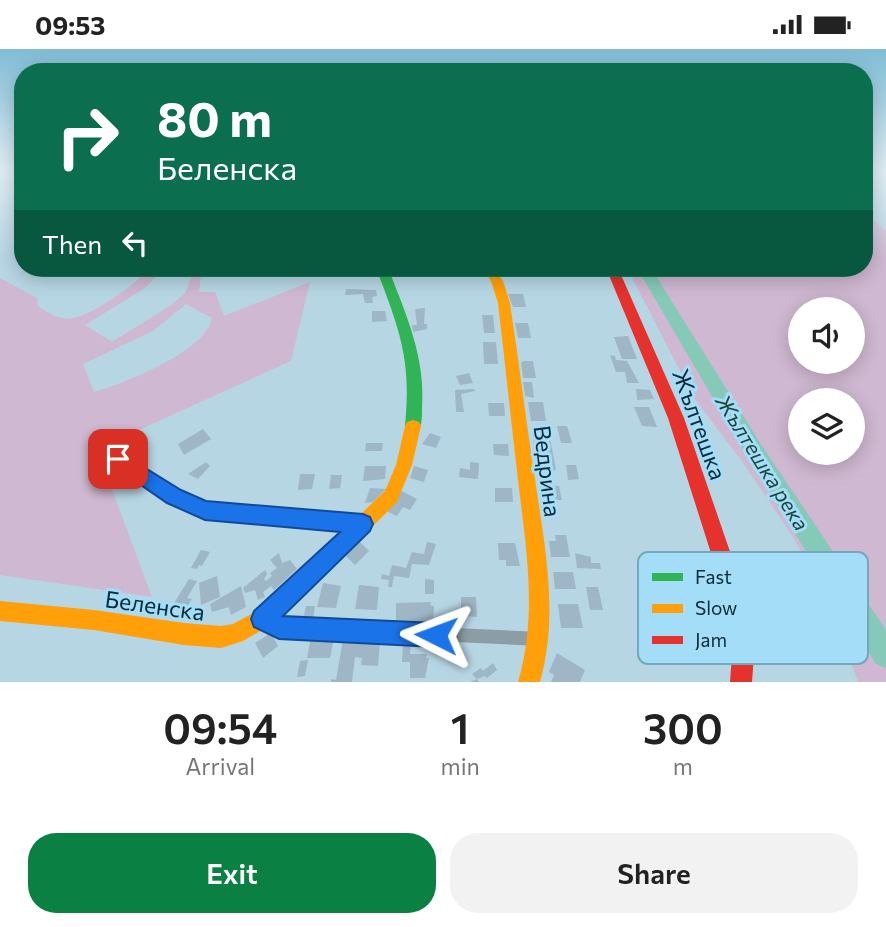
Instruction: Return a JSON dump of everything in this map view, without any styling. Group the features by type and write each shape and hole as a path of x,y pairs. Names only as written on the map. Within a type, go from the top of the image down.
{"street":[{"name":"Беленска","path":"0,611 94,620 209,636 236,634 262,619 391,496 401,480 416,397 414,354 385,277"},
{"name":"Ведрина","path":"494,277 506,316 537,565 540,639 529,682"},
{"name":"Жълтешка","path":"616,277 677,418 721,552"},
{"path":"118,459 174,497 205,510 363,524"},
{"path":"262,619 279,627 540,639"},
{"name":"Жълтешка","path":"741,682 742,664"}],"shaded area":[{"path":"873,220 886,230 886,682 858,682 851,664 868,664 868,552 801,552 741,460 694,398 632,277 873,277"},
{"path":"140,277 155,277 145,288 85,325 112,342 173,304 185,293 191,277 201,277 199,292 215,292 224,316 310,282 291,361 97,449 152,597 0,575 0,278 37,298 38,306 46,311 68,319 92,311","holes":["186,304 212,318 207,330 196,342 162,364 124,382 94,392 83,364 153,331"]}],"building":[{"path":"346,289 376,290 377,296 372,297 373,303 365,303 363,294 345,295"},
{"path":"508,294 523,294 526,307 513,307"},
{"path":"425,308 424,324 427,324 427,329 413,332 412,325 417,325 415,309"},
{"path":"372,311 385,311 387,321 372,322"},
{"path":"482,315 493,315 495,333 484,333"},
{"path":"515,323 528,323 531,338 518,338"},
{"path":"628,336 637,359 622,359 614,337"},
{"path":"483,342 496,342 498,364 484,364"},
{"path":"610,355 615,356 616,360 627,361 639,383 627,383 625,372 616,372"},
{"path":"523,361 533,361 536,378 523,378"},
{"path":"469,373 473,383 460,385 456,376"},
{"path":"523,382 532,382 534,398 525,396"},
{"path":"636,389 650,390 654,399 637,400"},
{"path":"455,390 475,391 461,394 464,412 456,412"},
{"path":"528,402 543,402 546,421 531,421"},
{"path":"488,403 504,403 505,416 489,416"},
{"path":"634,407 649,407 657,427 642,426"},
{"path":"557,426 567,426 572,443 561,443"},
{"path":"203,429 211,439 184,455 178,444"},
{"path":"430,433 441,437 436,448 422,444"},
{"path":"533,438 550,438 556,470 538,471"},
{"path":"366,443 383,443 382,451 365,451"},
{"path":"493,444 508,444 509,456 494,455"},
{"path":"206,462 210,466 198,479 188,474"},
{"path":"470,462 479,463 478,479 459,477 460,468 470,470"},
{"path":"566,465 576,465 579,479 568,480"},
{"path":"365,466 386,466 385,479 363,481"},
{"path":"414,466 428,470 424,482 410,478"},
{"path":"300,474 315,474 312,489 298,490"},
{"path":"331,475 342,475 340,488 329,489"},
{"path":"540,485 559,486 562,500 542,500"},
{"path":"370,488 386,489 373,502 365,503"},
{"path":"495,488 512,488 513,502 495,502"},
{"path":"402,491 417,499 410,510 403,507 397,516 386,511"},
{"path":"555,535 566,535 570,557 551,557 549,541 556,541"},
{"path":"357,539 369,551 355,565 343,553"},
{"path":"427,542 436,544 429,565 412,564 409,578 394,576 392,587 388,587 389,580 381,579 382,574 389,576 392,565 406,568 412,552 424,554"},
{"path":"498,543 515,543 520,566 506,566 506,560 499,560"},
{"path":"201,550 210,552 202,566 191,568"},
{"path":"279,553 282,563 290,560 297,569 274,590 271,586 263,592 265,597 258,600 255,590 245,593 243,588 265,570 266,581 272,576 270,573 277,568 270,560"},
{"path":"575,553 591,557 591,563 600,563 601,569 577,568"},
{"path":"553,572 573,572 576,589 555,589"},
{"path":"217,576 220,597 201,605 199,583"},
{"path":"189,579 197,581 187,598 192,599 187,607 174,603"},
{"path":"425,579 434,580 434,594 425,594"},
{"path":"323,583 341,586 336,608 317,607"},
{"path":"359,585 379,587 377,610 355,609"},
{"path":"241,586 246,607 231,615 229,607 212,612 210,604"},
{"path":"586,587 598,587 603,610 590,610"},
{"path":"461,597 476,597 477,617 462,616 462,625 454,625 454,614 461,614"},
{"path":"431,602 430,605 434,606 433,624 396,624 396,603"},
{"path":"558,604 578,604 583,628 561,628"},
{"path":"306,606 315,606 313,619 303,619"},
{"path":"271,633 278,646 263,658 255,643"},
{"path":"311,637 334,638 330,658 307,658"},
{"path":"343,639 380,641 378,666 361,665 362,658 355,657 352,682 331,682 331,679 336,680"},
{"path":"403,642 411,642 410,654 427,654 426,658 429,658 425,678 410,678 410,662 402,662"},
{"path":"557,653 585,670 580,682 551,682 554,675 549,672"},
{"path":"308,660 305,676 297,677 300,661"},
{"path":"493,663 497,670 487,678 485,676 477,679 472,674 481,668 483,671"}],"waterway":[{"name":"Жълтешка река","path":"649,277 755,452 820,552"},
{"name":"Жълтешка река","path":"868,626 886,654"}],"traffic: fast":[{"path":"386,277 410,344 415,381 413,426"}],"traffic: slow":[{"path":"494,277 504,303 540,584 540,634 529,682"},
{"path":"0,611 94,620 184,634 221,637 236,634 262,619 284,601 391,496 404,465 413,426"}],"traffic: jam":[{"path":"616,277 676,418 720,552"},
{"path":"741,682 742,664"}],"route":[{"path":"118,459 174,497 205,510 232,515 363,524 262,619 279,627 436,635"}]}
